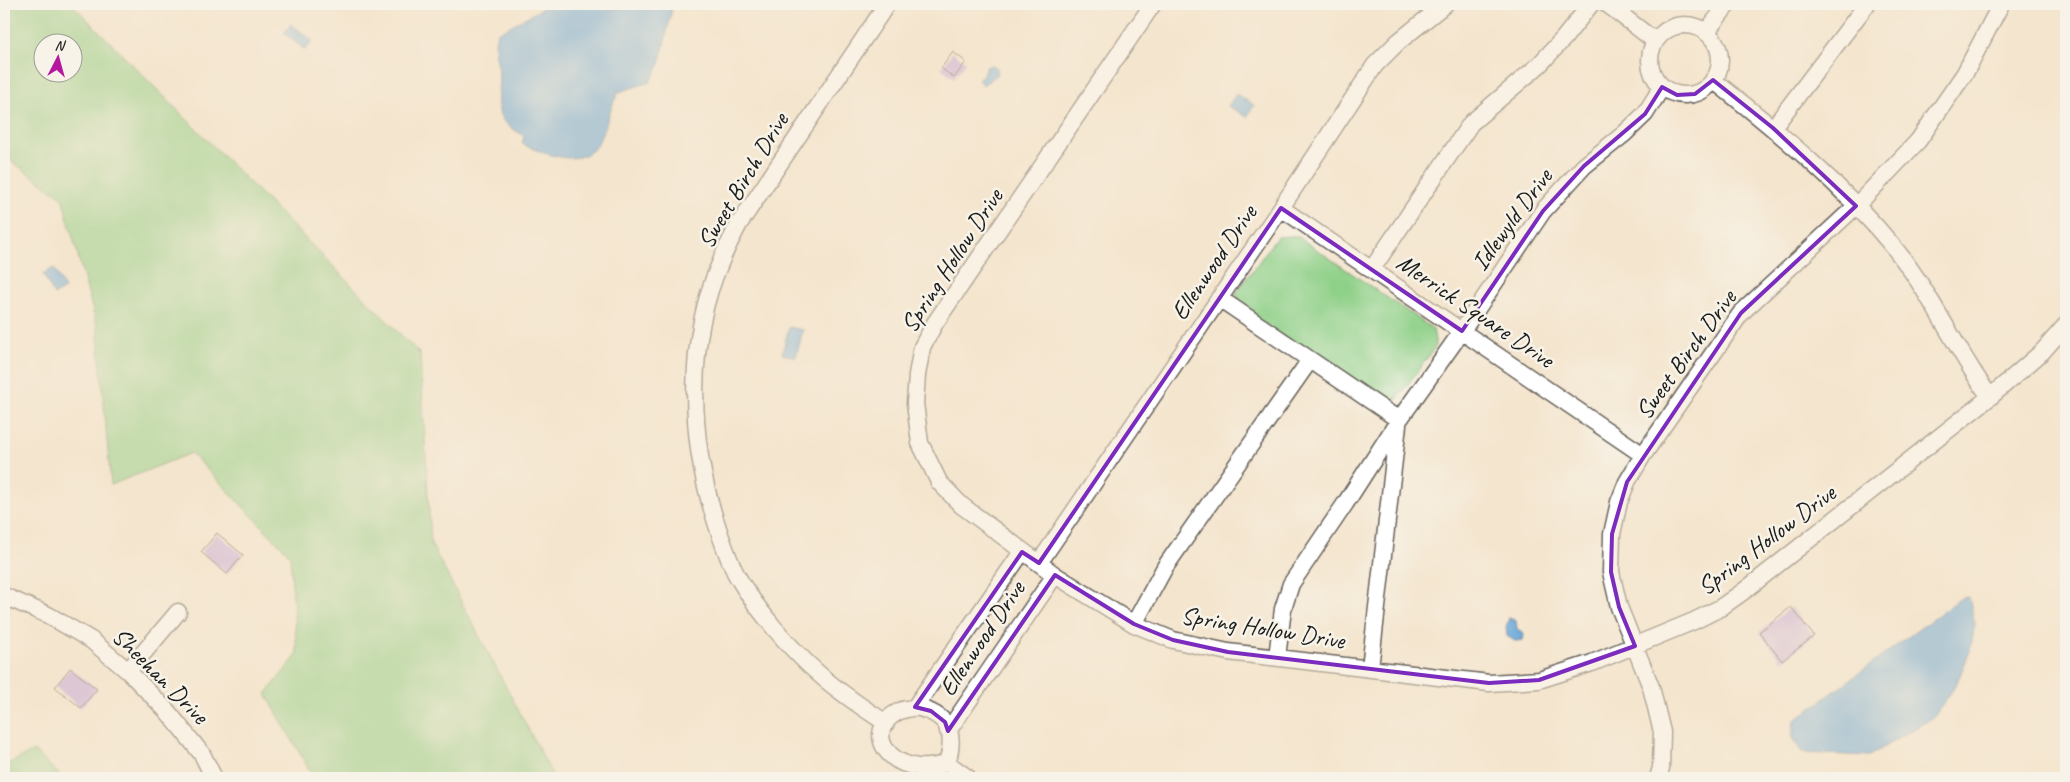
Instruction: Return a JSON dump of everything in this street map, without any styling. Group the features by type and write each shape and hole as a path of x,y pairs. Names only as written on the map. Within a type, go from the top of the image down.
{"street":[{"name":"Sweet Birch Drive","path":"886,723 819,674 790,645 760,610 736,575 704,486 696,426 695,374 700,332 707,301 720,262 739,224 887,4"},
{"name":"Spring Hollow Drive","path":"1152,4 935,323 922,347 915,403 920,443 939,482 960,505 1022,552 1055,574 1134,624 1173,640 1228,652 1489,683 1539,680 1592,663 1720,608 1990,397 2042,352 2066,325"},
{"name":"Ellenwood Drive","path":"1039,563 1281,208 1375,65 1398,42 1444,4"},
{"path":"1372,269 1471,123 1539,65 1592,4"},
{"path":"1607,4 1655,41"},
{"path":"1707,31 1728,4"},
{"path":"1773,128 1867,4"},
{"name":"Sweet Birch Drive","path":"1658,778 1661,768 1662,732 1651,687 1619,607 1611,572 1612,534 1619,502 1627,482 1643,455 1741,313 1856,206 1918,141 1965,73 2002,4"},
{"path":"1684,24 1707,31 1716,42 1720,55 1718,72 1709,86 1694,94 1677,95 1662,87 1652,74 1649,57 1655,41 1667,29 1684,24"},
{"path":"1713,80 1773,128 1830,178 1896,251 1931,302 1968,366 1990,397"},
{"name":"Idlewyld Drive","path":"1277,657 1283,609 1291,584 1345,504 1398,420 1462,331 1543,211 1584,166 1624,134 1645,114 1662,87"},
{"name":"Merrick Square Drive","path":"1281,208 1643,455"},
{"path":"1219,298 1398,420"},
{"path":"1134,624 1165,567 1310,360"},
{"name":"Idlewyld Drive","path":"1370,668 1398,420"},
{"name":"Ellenwood Drive","path":"915,707 1022,552"},
{"name":"Ellenwood Drive","path":"948,731 1055,574"},
{"name":"Sheehan Drive","path":"4,596 48,615 91,640 128,671 168,712 202,754 214,778"},
{"path":"128,671 178,612"},
{"path":"915,707 932,711 945,722 951,737 947,763 926,777 908,778 893,770 883,756 880,740 886,723 898,712 915,707"},
{"path":"947,763 968,778"}],"highlighted area":[{"path":"1713,80 1773,128 1856,206 1741,313 1627,482 1612,534 1611,572 1619,607 1635,646 1539,680 1489,683 1228,652 1173,640 1134,624 1055,575 948,731 945,722 931,711 915,707 1022,552 1039,563 1281,208 1462,331 1543,211 1584,166 1645,114 1662,87 1677,95 1695,94"}],"green space":[{"path":"4,4 72,4 420,354 431,544 554,778 314,778 266,694 297,655 290,555 191,453 111,485 97,326 62,197 4,156"},
{"path":"1297,236 1433,329 1436,346 1397,399 1381,401 1242,309 1236,293 1277,237"},
{"path":"34,751 63,778 4,778 4,766"}],"water":[{"path":"557,4 590,5 613,9 624,4 667,4 672,9 660,64 650,82 619,92 596,147 579,157 559,157 522,144 524,136 504,122 498,105 499,76 495,44 497,33 547,6"},
{"path":"291,24 313,41 305,50 284,33"},
{"path":"993,65 997,68 998,74 983,85 979,78 983,75 986,67"},
{"path":"1236,94 1254,105 1247,117 1228,106"},
{"path":"54,268 65,289 54,295 43,274"},
{"path":"789,327 803,330 796,357 782,354"},
{"path":"1969,597 1975,624 1970,651 1956,685 1934,717 1869,756 1802,753 1792,738 1794,721 1961,598"},
{"path":"1509,618 1516,621 1517,629 1524,635 1523,640 1515,641 1507,636 1506,627"}],"building":[{"path":"953,52 966,62 954,78 941,68"},
{"path":"217,533 243,555 227,574 201,552"},
{"path":"1791,607 1814,636 1782,661 1759,632"},
{"path":"70,668 97,689 81,708 55,687"}]}
